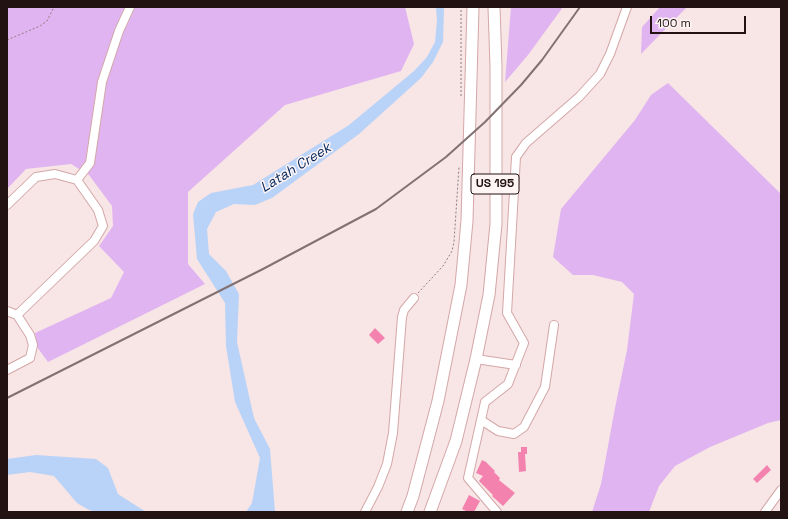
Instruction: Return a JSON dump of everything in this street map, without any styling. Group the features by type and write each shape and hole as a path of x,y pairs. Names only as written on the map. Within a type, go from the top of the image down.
{"highway":[{"path":"467,7 466,19 472,63"},
{"name":"US 195","path":"407,512 413,496 438,401 461,285 466,221 473,7"},
{"name":"US 195","path":"430,512 456,440 476,359 489,295 496,224 496,66 494,7"},
{"path":"496,66 502,7"}],"street":[{"path":"78,180 90,163 102,82 118,31 130,7"},
{"path":"497,512 468,478 485,402 508,384 524,342 507,313 516,157 526,143 579,97 600,74 610,54 627,7"},
{"path":"7,205 36,177 55,174 78,180 98,210 103,226 94,241 17,315"},
{"path":"365,512 378,487 387,464 393,433 402,317 404,310 414,298"},
{"path":"7,311 17,315 30,335 32,345 30,358 7,370"},
{"path":"481,420 498,431 514,434 524,427 545,387 554,325"},
{"path":"476,359 516,365"},
{"path":"765,512 781,490"}],"path":[{"path":"7,40 40,26 47,21 54,7"},
{"path":"461,7 461,96"},
{"path":"414,298 444,266 452,251 454,242 459,166"}],"shaded area":[{"path":"7,7 405,7 414,44 401,71 285,105 188,192 188,264 205,284 48,362 37,347 35,333 111,298 124,272 99,246 113,226 112,206 89,175 71,164 26,169 7,189"},
{"path":"511,7 563,7 528,55 505,82"},
{"path":"660,7 687,7 641,54 642,27"},
{"path":"668,83 781,194 781,420 768,423 710,447 675,466 659,486 649,512 592,512 601,484 627,350 634,294 622,282 593,275 573,275 553,257 561,209 635,120 651,95"}],"water":[{"name":"Latah Creek","path":"436,7 444,7 443,42 433,62 421,78 359,134 272,198 255,205 234,204 216,212 207,229 209,254 226,271 239,294 237,342 254,418 270,449 275,512 246,512 252,503 260,458 235,402 226,346 225,303 197,259 193,214 198,202 211,193 253,185 349,125 414,71 427,57 435,42 437,20"},
{"path":"36,455 96,459 108,468 118,494 146,512 95,512 77,503 54,476 30,472 7,475 7,459"}],"building":[{"path":"375,328 385,338 378,344 369,335"},
{"path":"521,447 527,447 527,454 525,454 526,471 519,472 518,452 521,452"},
{"path":"482,460 495,471 494,472 500,478 499,480 515,493 503,506 479,481 483,476 476,473"},
{"path":"767,465 771,470 757,483 753,479"},
{"path":"469,495 480,501 474,512 468,512 462,509"}],"railway":[{"path":"7,398 263,269 376,209 446,157 485,122 521,85 542,60 580,7"}]}
